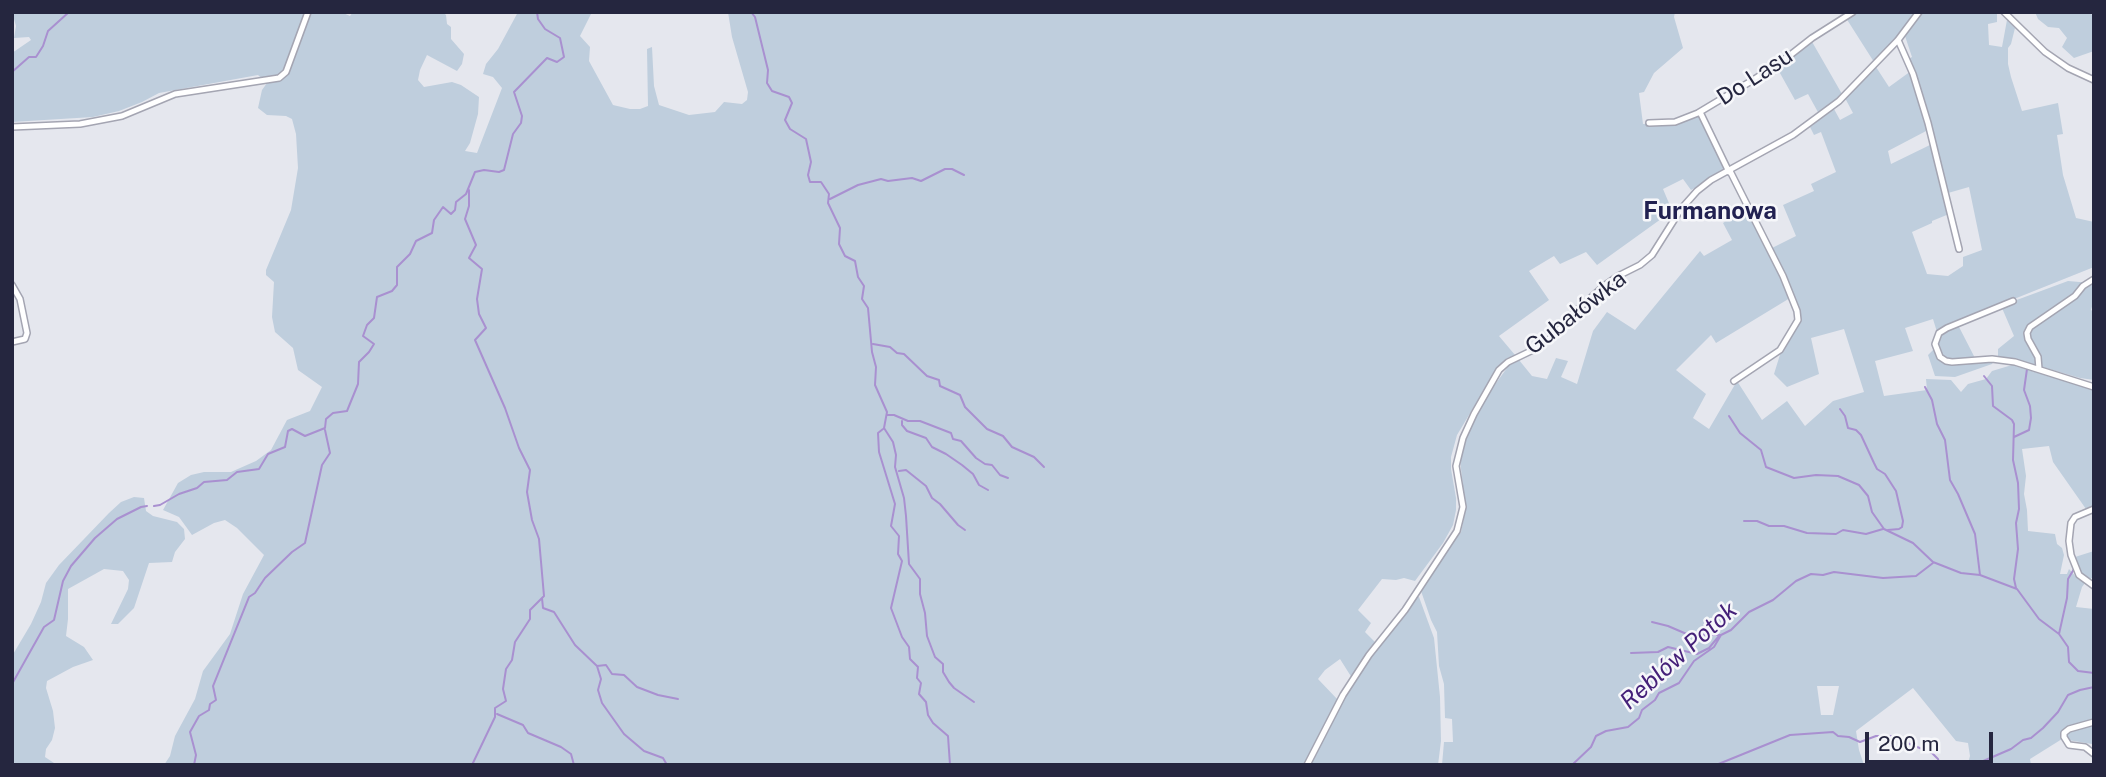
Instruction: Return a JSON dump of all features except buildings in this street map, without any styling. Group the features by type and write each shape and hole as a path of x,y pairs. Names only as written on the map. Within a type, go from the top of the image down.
{"street":[{"path":"12,127 80,124 122,116 176,93 279,78 286,72 308,12"},
{"name":"Do Lasu","path":"1649,123 1675,122 1700,111 1753,80 1790,56 1812,37 1853,12"},
{"name":"Gubałówka","path":"1307,765 1343,695 1369,655 1405,610 1457,531 1463,507 1456,467 1463,438 1499,370 1555,335 1568,318 1605,285 1652,255 1681,209 1697,191 1712,180 1775,147 1839,101 1898,40 1919,12"},
{"path":"2004,12 2045,52 2068,68 2094,80"},
{"path":"1898,40 1913,74 1928,123 1959,248"},
{"path":"1700,111 1783,276 1797,311 1798,320 1780,350 1734,381"},
{"path":"2039,369 2038,357 2027,333 2031,327 2094,279"},
{"path":"12,285 20,299 27,333 25,340 12,342"},
{"path":"2013,301 1939,333 1935,344 1940,357 1946,361 1992,359 2015,362 2094,387"},
{"path":"2094,509 2075,517 2071,523 2069,547 2080,575 2094,586"},
{"path":"2094,722 2064,733 2069,745 2085,747 2094,754"}],"shaded area":[{"path":"12,12 341,12 350,16 353,12 443,12 447,24 451,27 451,39 464,54 462,64 457,71 427,55 418,80 424,87 452,82 479,97 478,114 465,151 477,153 502,88 493,77 483,74 486,64 498,49 518,12 592,12 580,36 590,47 589,61 613,105 630,109 648,106 647,49 652,47 654,86 659,105 689,115 715,112 724,102 742,104 747,100 748,92 732,37 728,12 1675,12 1683,48 1654,73 1644,92 1639,93 1643,124 1675,123 1703,111 1730,168 1691,190 1683,179 1663,189 1671,208 1661,219 1597,265 1586,252 1560,264 1554,256 1529,271 1549,300 1499,336 1515,355 1506,359 1496,370 1457,435 1451,457 1456,498 1453,525 1415,581 1404,578 1382,579 1358,610 1371,623 1365,632 1376,643 1352,678 1340,659 1318,679 1338,700 1305,765 164,765 170,756 175,736 195,699 203,671 230,634 243,594 264,555 225,520 192,535 179,517 163,510 178,483 191,475 231,472 256,461 271,450 287,420 310,411 322,387 298,370 293,348 275,332 272,317 274,282 266,275 291,210 298,168 296,134 292,119 267,115 258,108 262,90 267,83 258,75 159,93 119,111 93,117 12,122 12,53 31,40 29,37 14,38 16,26"},
{"path":"1856,12 1916,12 1874,62 1846,18"},
{"path":"1922,12 1997,12 1997,22 1988,24 1989,45 2002,47 2007,20 2015,28 2008,48 2008,64 2022,111 2058,103 2063,134 2057,135 2063,175 2076,218 2094,222 2094,267 1937,332 1933,319 1905,328 1913,351 1875,361 1884,396 1927,390 1926,379 1951,380 1961,392 1968,384 1986,379 1992,371 2012,365 2094,390 2094,506 2086,509 2053,462 2049,446 2022,449 2028,531 2055,534 2057,544 2064,555 2060,574 2067,574 2069,569 2085,583 2076,607 2094,609 2094,750 2092,744 2062,739 2030,759 2031,765 1926,765 1943,762 1968,763 1968,743 1956,741 1913,688 1856,731 1864,765 1442,765 1444,742 1453,742 1452,719 1445,718 1444,684 1439,666 1437,632 1421,591 1461,532 1464,495 1460,460 1464,440 1485,398 1510,364 1519,360 1532,376 1547,379 1556,358 1568,361 1561,377 1577,384 1593,331 1607,312 1635,330 1700,251 1704,256 1732,240 1723,223 1747,208 1790,298 1716,343 1711,335 1676,370 1706,394 1693,418 1709,429 1737,381 1762,420 1787,401 1805,426 1833,401 1864,392 1844,329 1811,338 1819,374 1787,387 1774,374 1783,345 1799,321 1772,248 1796,236 1783,205 1814,191 1811,184 1836,172 1821,132 1814,135 1810,127 1834,109 1840,120 1853,113 1845,98 1876,67 1889,87 1911,71 1928,130 1888,151 1891,164 1932,144 1949,214 1912,232 1927,274 1948,276 1963,266 1963,257 1982,250 1969,187 1948,193 1932,129 1908,59 1912,57 1905,36","holes":["1817,686 1839,686 1833,715 1821,715"]},
{"path":"2035,12 2088,12 2094,16 2094,51 2074,58 2062,47 2067,38 2059,28 2048,27 2038,19"},
{"path":"1811,40 1842,94 1819,114 1808,94 1795,100 1776,66"},
{"path":"2068,281 2091,283 2094,290 2091,310 2094,312 2094,380 2018,360 1998,358 1998,349 2014,336 2002,308"},
{"path":"1958,325 1976,360 1944,359 1939,348 1939,339 1942,333"},
{"path":"1934,349 1939,359 1946,364 1993,362 1955,377 1935,376 1928,355"},
{"path":"134,497 144,498 146,511 153,516 177,522 184,529 185,539 175,552 172,562 149,563 134,608 118,624 111,624 128,589 129,580 123,571 104,569 68,589 66,636 84,647 93,660 47,681 46,688 55,728 45,757 57,765 12,765 12,656 31,624 46,583 59,565 121,502"},
{"path":"2094,551 2094,577 2088,580 2081,573 2075,557"},
{"path":"1417,597 1434,638 1440,697 1441,741 1438,765 1311,765 1349,690"}],"waterway":[{"path":"12,72 29,57 36,57 48,31 69,12"},
{"path":"154,506 197,488 204,482 227,480 237,472 259,469 268,454 285,447 288,431 292,429 305,436 325,428 326,419 333,413 347,411 358,384 359,362 374,344 363,336 367,325 374,318 377,297 392,291 397,285 397,267 410,254 416,241 432,233 434,220 443,207 451,214 455,210 456,202 466,194 475,172 504,170 513,134 521,123 522,116 514,92 547,58 557,62 564,57 560,38 545,29 537,12"},
{"path":"751,12 755,17 768,70 767,83 772,91 789,97 792,103 785,120 790,129 806,139 811,162 808,175 810,182 821,182 829,194 828,203 840,228 839,244 845,256 855,261 858,277 864,286 862,299 868,308 876,367 875,385 887,412 884,428 893,442 896,455 895,467 904,498 909,564 920,579 927,636 935,657 943,664 943,672 949,682 974,702"},
{"path":"830,199 858,185 881,179 888,181 912,178 921,181 945,169 952,169 964,175"},
{"path":"469,190 469,206 465,219 476,245 469,258 482,269 477,299 479,314 486,328 475,340 530,470 527,492 539,539 544,596 530,610 530,619 515,642 512,660 506,669 503,689 506,701 495,708 495,717 472,765"},
{"path":"873,344 890,347 897,353 904,354 927,376 939,380 940,386 960,395 965,407 987,429 1003,436 1012,447 1034,457 1044,467"},
{"path":"2014,437 2029,430 2030,406 2024,390 2027,369"},
{"path":"1984,376 1992,386 1993,406 2014,424 2013,460 2018,483 2019,509 2016,523 2016,588"},
{"path":"1925,387 1945,440 1950,480 1975,534 1980,575"},
{"path":"1840,409 1848,428 1861,435 1877,469 1885,474 1896,491 1902,527 1888,530"},
{"path":"887,415 908,421 920,421 951,433 953,439 961,441 976,458 992,465 1000,475 1008,478"},
{"path":"1729,416 1740,433 1761,450 1766,467 1794,478 1838,476 1859,485 1868,496 1872,512 1884,529 1913,543 1933,562 2017,589 2039,619 2059,634 2068,647 2069,662 2078,671 2094,673"},
{"path":"902,421 907,431 926,438 932,447 962,465 973,474 979,485 988,490"},
{"path":"883,429 878,433 879,452 895,504 891,526 899,536 898,554 902,561 891,608 902,637 909,647 910,659 918,667 917,678 921,683 919,694 926,702 928,715 948,736 950,765"},
{"path":"194,765 196,755 190,732 199,716 209,710 210,704 216,700 213,686 249,597 265,578 305,543 322,465 330,453 325,430"},
{"path":"899,471 906,470 926,486 932,498 965,530"},
{"path":"12,684 44,627 54,620 63,581 71,566 95,538 117,519 147,506"},
{"path":"1744,521 1784,526 1807,533 1836,534 1843,530 1866,534 1883,529"},
{"name":"Reblów Potok","path":"1572,765 1591,747 1596,736 1606,731 1628,727 1659,693 1679,683 1694,661 1714,647 1721,635 1731,630 1749,612 1773,600 1796,581 1811,574 1834,572 1883,578 1916,576 1933,563"},
{"path":"2059,634 2068,579 2074,569"},
{"path":"542,598 543,608 554,612 575,645 597,666 601,679 598,690 602,703 624,734 644,751 663,758 667,765"},
{"path":"1652,622 1689,635 1720,635"},
{"path":"1631,653 1658,652 1668,647 1697,654 1709,648 1719,636"},
{"path":"597,666 606,665 612,674 624,675 637,687 678,699"},
{"path":"1974,765 2031,738 2058,712 2068,695 2094,687"},
{"path":"497,714 523,725 528,733 561,747 571,754 574,765"},
{"path":"1716,765 1790,735 1833,732 1860,742 1876,736 1890,736 1932,753 1940,765"}],"district":[{"name":"Furmanowa","path":"1710,212"}]}
